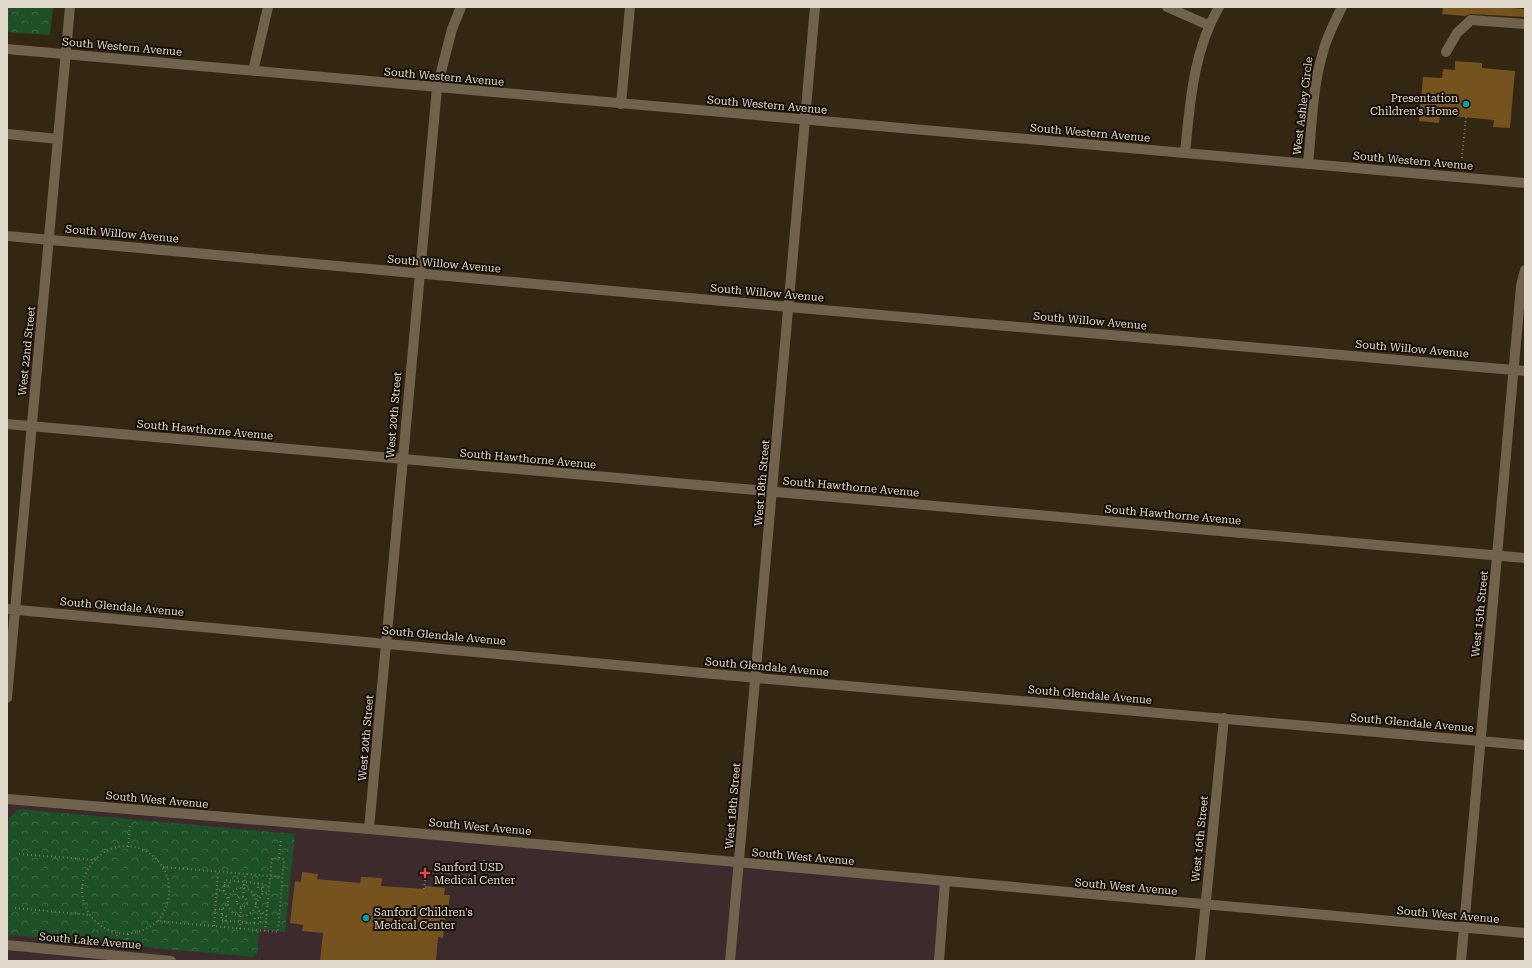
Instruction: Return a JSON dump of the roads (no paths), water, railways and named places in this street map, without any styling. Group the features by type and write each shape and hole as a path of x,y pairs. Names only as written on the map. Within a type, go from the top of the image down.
{"street":[{"name":"West 22nd Street","path":"7,698 11,609 32,426 70,7"},
{"path":"253,71 268,7"},
{"name":"West 20th Street","path":"370,830 402,460 437,88 452,29 461,7"},
{"path":"621,104 630,7"},
{"name":"West 18th Street","path":"730,961 757,678 815,7"},
{"path":"1167,7 1208,25"},
{"path":"1185,153 1191,93 1208,25 1219,7"},
{"name":"West Ashley Circle","path":"1308,164 1316,80 1323,51 1342,7"},
{"path":"1446,52 1457,32 1471,20 1525,24"},
{"name":"South Western Avenue","path":"7,49 1525,183"},
{"path":"7,134 58,139"},
{"name":"South Willow Avenue","path":"7,236 789,307 1525,371"},
{"name":"West 15th Street","path":"1461,961 1479,740 1498,555 1521,286 1525,270"},
{"name":"South Hawthorne Avenue","path":"7,424 773,493 1525,558"},
{"name":"South Glendale Avenue","path":"11,609 757,678 1525,745"},
{"name":"West 16th Street","path":"1200,961 1224,718"},
{"name":"South West Avenue","path":"7,799 370,830 1205,906 1525,933"},
{"path":"938,961 945,882"},
{"name":"South Lake Avenue","path":"7,945 171,961"}],"place":[{"name":"Presentation Children's Home","path":"1466,104"},
{"name":"Sanford USD Medical Center","path":"425,873"},
{"name":"Sanford Children's Medical Center","path":"366,918"}]}
